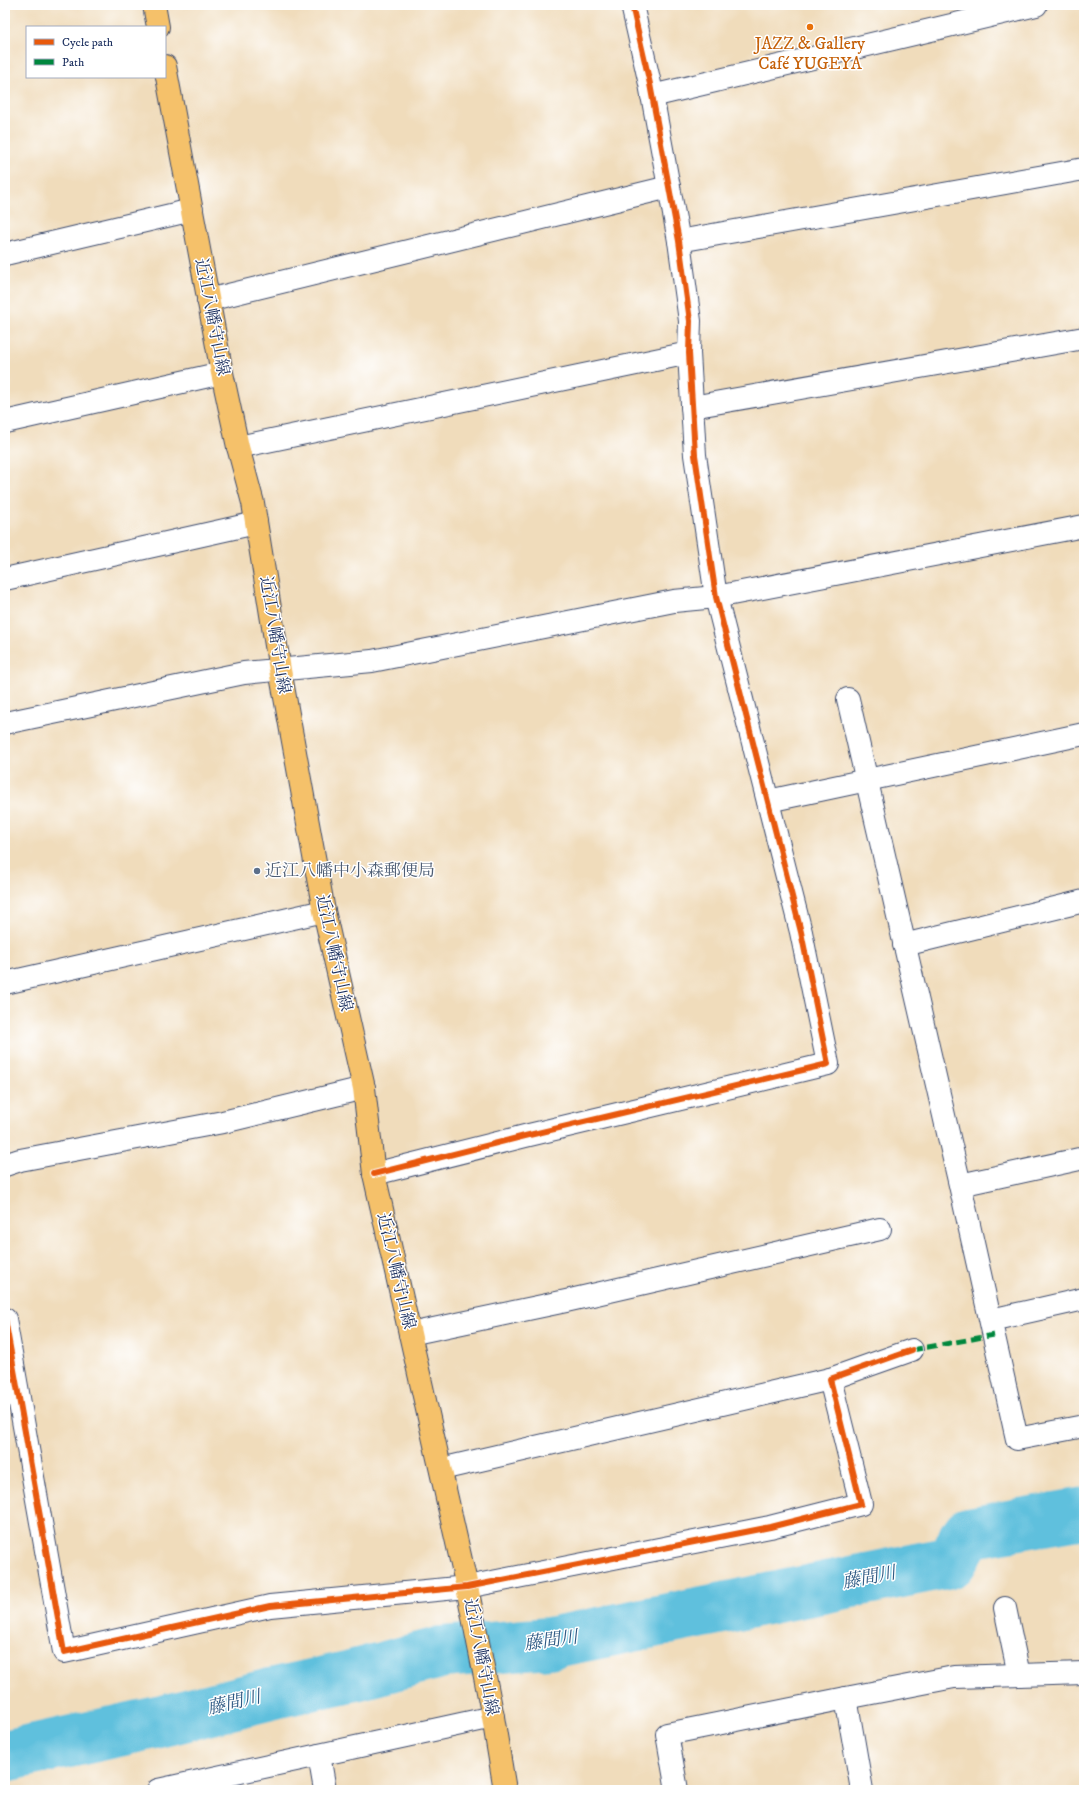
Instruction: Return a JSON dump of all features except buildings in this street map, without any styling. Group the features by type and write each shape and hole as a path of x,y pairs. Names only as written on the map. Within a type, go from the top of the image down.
{"main road":[{"path":"154,5 158,26"},
{"name":"近江八幡守山線","path":"166,71 222,373 238,447 253,503 280,670 324,911 364,1088 374,1174 467,1587 493,1717 505,1790"}],"street":[{"path":"374,1174 525,1136 828,1064 801,932 716,597 695,455 688,353 690,321 679,240 652,96 632,5"},
{"path":"652,96 1036,5"},
{"path":"679,240 1084,169"},
{"path":"208,300 669,187"},
{"path":"5,254 192,210"},
{"path":"692,407 1084,338"},
{"path":"238,447 688,353"},
{"path":"5,422 222,373"},
{"path":"5,579 256,523"},
{"path":"5,723 244,673 372,660 674,601 716,597 1084,526"},
{"path":"848,699 1017,1439 1084,1426"},
{"path":"768,801 1084,734"},
{"path":"904,945 1084,901"},
{"path":"5,983 324,911"},
{"path":"5,1165 20,1160 223,1122 364,1088"},
{"path":"960,1185 1084,1158"},
{"path":"410,1334 566,1301 880,1229"},
{"path":"990,1320 1084,1299"},
{"path":"5,1319 64,1652 270,1606 467,1587 770,1527 861,1504 830,1379"},
{"path":"441,1469 830,1379 912,1350"},
{"path":"1005,1608 1019,1675"},
{"path":"677,1790 667,1734 954,1677 1084,1673"},
{"path":"846,1698 862,1790"},
{"path":"158,1790 493,1717"},
{"path":"319,1755 326,1790"}],"waterway":[{"name":"藤間川","path":"5,1756 163,1721 351,1676 443,1652 549,1643 951,1562 968,1533 1084,1513"}],"marked path":[{"path":"912,1350 994,1335"}],"cycle path":[{"path":"374,1174 525,1136 828,1064 801,932 716,597 695,455 689,353 690,321 679,241 650,84 632,5"},
{"path":"5,1319 64,1652 270,1606 467,1587 770,1527 861,1504 830,1379 912,1350"}],"place":[{"name":"JAZZ & Gallery Café YUGEYA","path":"810,27"},
{"name":"近江八幡中小森郵便局","path":"257,871"}]}
